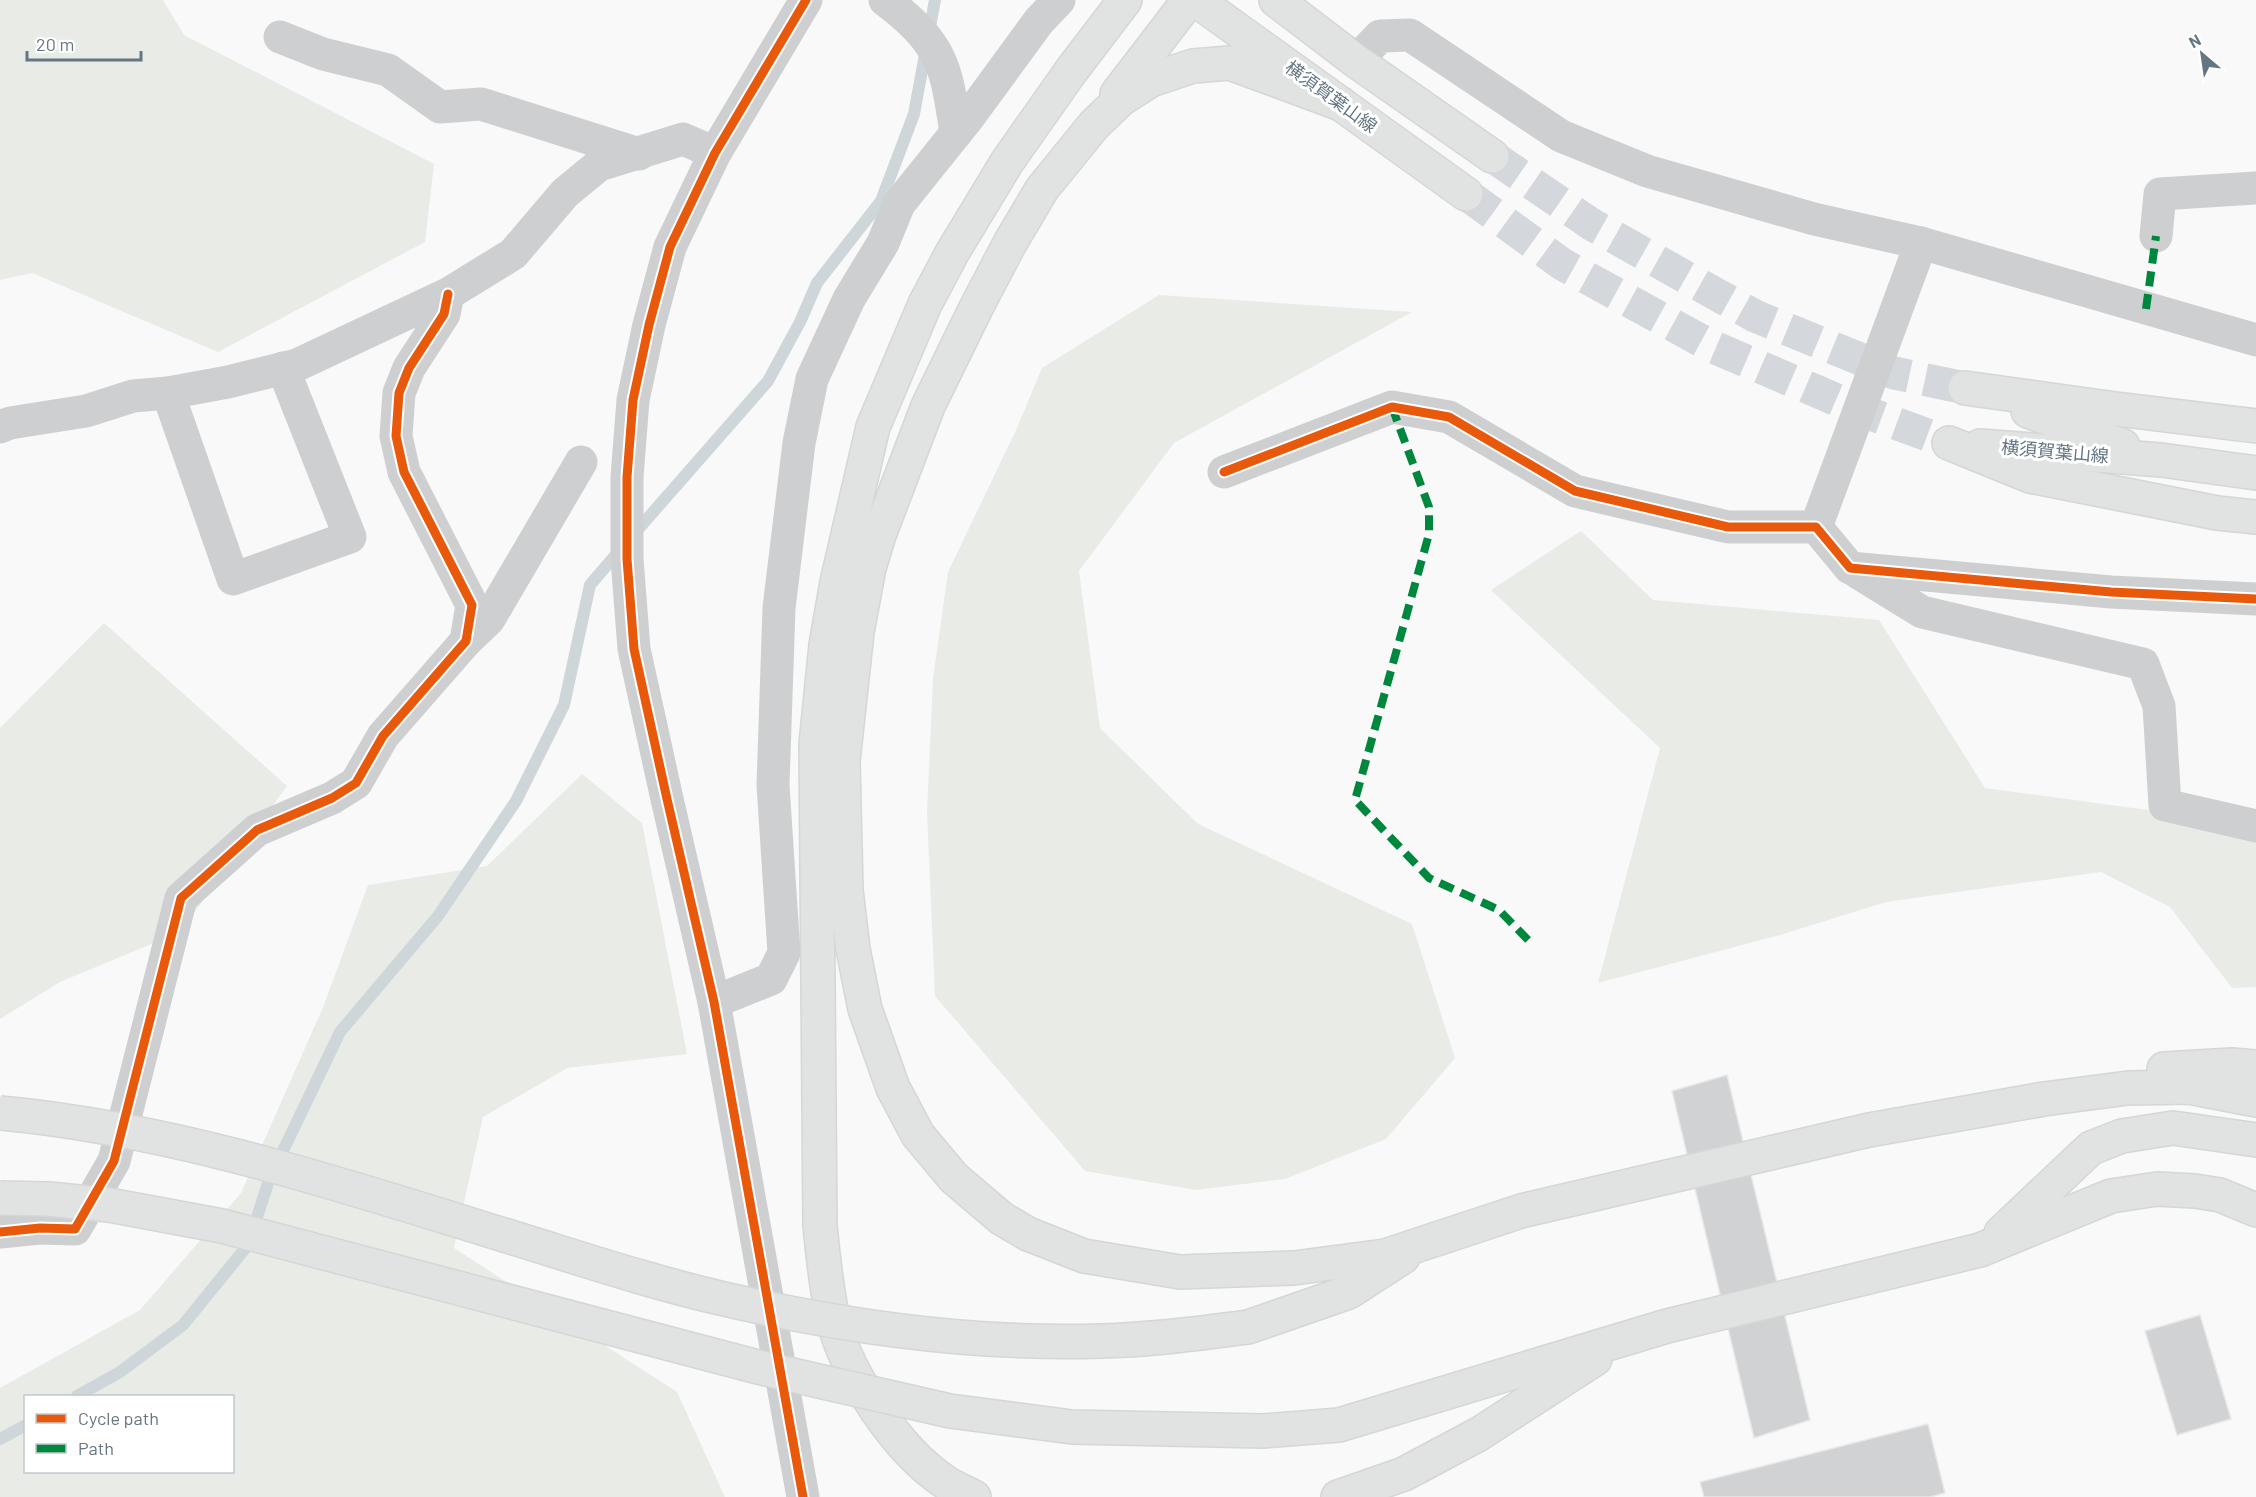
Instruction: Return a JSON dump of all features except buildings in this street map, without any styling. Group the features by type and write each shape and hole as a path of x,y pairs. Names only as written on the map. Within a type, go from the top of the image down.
{"main road":[{"path":"974,1497 945,1482 897,1438 860,1384 844,1351 827,1290 820,1225 816,744 826,645 837,582 873,427 900,360 925,304 952,253 1007,162 1071,71 1125,0"},
{"path":"1189,0 1042,189 1010,243 976,306 928,406 879,535 869,568 857,632 843,761 846,890 853,949 865,1009 893,1088 918,1135 954,1178 1001,1218 1054,1245 1084,1256 1180,1272 1294,1268 1384,1256 1521,1211 1992,1101 2145,1070 2232,1065 2256,1067"},
{"name":"横須賀葉山線","path":"1196,0 1466,194"},
{"path":"1276,0 1356,61 1492,156"},
{"path":"1094,125 1121,99 1151,80 1193,66 1230,63 1341,104"},
{"name":"横須賀葉山線","path":"2161,460 1965,388 2256,426"},
{"name":"横須賀葉山線","path":"2256,473 2161,460 1949,443 2030,476 2217,513 2256,516"},
{"path":"1869,1130 2044,1099 2128,1088 2189,1087 2256,1100"},
{"path":"0,1113 99,1126 232,1154 602,1266 718,1298 822,1320 924,1334 1055,1342 1105,1341 1248,1327 1349,1292 1423,1245"},
{"path":"1980,1250 2007,1229 2091,1148 2122,1136 2173,1128 2256,1140"},
{"path":"0,1198 49,1199 110,1205 222,1226 762,1368 950,1411 1072,1427 1263,1431 1339,1425 1667,1326 1980,1250 2111,1196 2157,1189 2220,1195 2256,1210"},
{"path":"1338,1497 1404,1474 1479,1434 1629,1340 1667,1326"}],"street":[{"path":"803,1497 714,1002 634,649 627,559 627,477 633,400 649,325 670,247 715,153 806,0"},
{"path":"885,0 932,45 946,78 956,133"},
{"path":"714,1002 771,979 784,953 773,785 779,608 799,443 812,379 849,299 883,243 899,204 956,133 1039,21 1059,0"},
{"path":"1356,61 1380,36 1410,35 1561,136 1647,171 1814,219 1921,243 2256,340"},
{"path":"280,37 323,54 388,70 440,107 481,104 639,154"},
{"path":"0,427 10,423 86,411 133,396 168,393 228,382 297,365 448,294 513,254 565,193 599,165 683,139 715,153"},
{"path":"2156,236 2160,194 2256,188"},
{"path":"1816,527 1921,243"},
{"path":"448,294 444,314 409,368 399,393 396,436 404,472 472,605 466,641"},
{"path":"168,393 233,579 350,537 283,368"},
{"path":"1224,472 1392,407 1449,417 1575,490 1728,527 1816,527"},
{"path":"0,1232 40,1228 75,1229 114,1161 181,898 257,830 332,798 356,783 382,736 466,641 489,619 581,462"},
{"path":"1816,527 1850,568 1922,612 2143,664 2160,706 2165,804 2256,826"},
{"path":"1850,568 2111,592 2256,599"}],"shaded area":[{"path":"0,0 163,0 184,35 434,164 425,242 218,352 32,273 0,280"},
{"path":"1159,295 1412,312 1174,443 1079,571 1100,728 1198,824 1412,924 1455,1058 1386,1139 1285,1179 1196,1190 1085,1171 935,996 927,812 933,679 948,572 1017,428 1042,368"},
{"path":"1581,531 1653,600 1879,620 1985,788 2177,814 2256,839 2256,987 2232,988 2170,907 2101,872 1886,902 1780,935 1598,983 1660,748 1491,590"},
{"path":"104,623 287,786 180,932 60,982 0,1019 0,728"},
{"path":"582,774 642,823 687,1054 567,1068 483,1117 454,1248 677,1392 725,1497 0,1497 0,1388 140,1310 241,1193 324,1005 368,885 487,866"}],"waterway":[{"path":"633,535 768,381 800,322 817,283 881,201 914,114 935,0"},
{"path":"79,1395 120,1372 183,1325 248,1245 269,1180 340,1032 438,916 516,801 564,705 590,585 620,550"},
{"path":"0,1439 24,1426"}],"tunnel":[{"path":"1492,156 1591,224 1755,316 1894,373 1965,388"},
{"path":"1466,194 1562,264 1711,346 1865,412 1949,443"}],"marked path":[{"path":"2146,309 2156,236"},
{"path":"1392,407 1429,507 1429,534 1355,800 1429,878 1499,910 1531,943"}],"cycle path":[{"path":"803,1497 714,1002 634,649 627,559 627,477 633,400 649,325 670,247 715,153 806,0"},
{"path":"0,1232 40,1228 75,1229 114,1161 181,898 257,830 332,798 356,783 383,736 466,641 472,605 404,472 396,436 399,393 409,368 444,314 448,294"},
{"path":"1224,472 1392,407 1449,417 1575,491 1728,527 1816,527 1850,568 2111,592 2256,599"}]}
